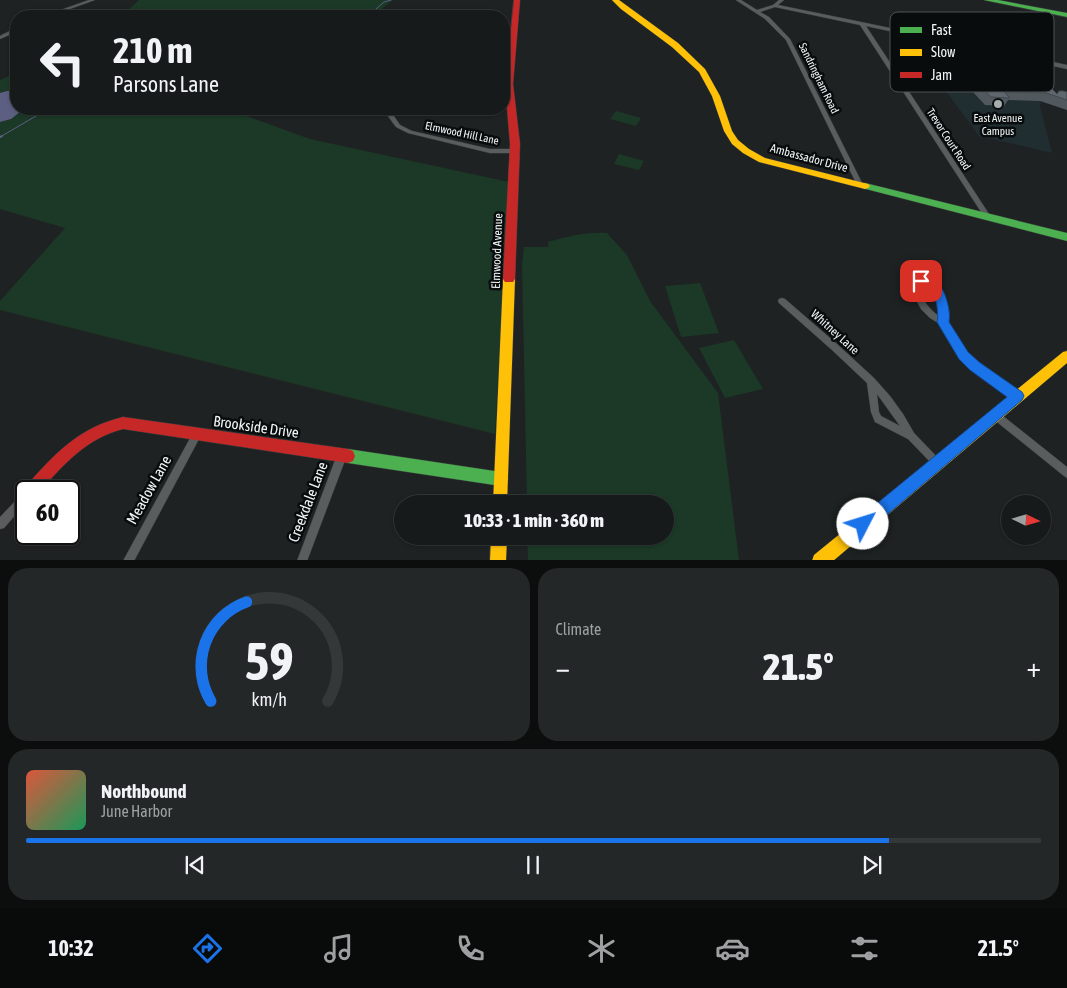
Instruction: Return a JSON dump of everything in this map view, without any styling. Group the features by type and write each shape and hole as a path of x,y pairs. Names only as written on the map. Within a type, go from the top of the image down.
{"main road":[{"name":"Elmwood Avenue","path":"510,74 517,0"},
{"name":"Ambassador Drive","path":"615,0 685,54 700,69 712,88 727,132 750,154 762,160 1067,237"},
{"path":"987,0 1051,12"},
{"path":"1054,13 1067,15"},
{"name":"Elmwood Avenue","path":"500,495 514,152 510,98"},
{"path":"820,560 1067,356"},
{"name":"Brookside Drive","path":"42,480 80,440 97,429 106,426 131,424 501,479"},
{"path":"498,560 499,545"}],"street":[{"path":"64,10 93,0"},
{"name":"Sandringham Road","path":"738,0 758,12 781,31 794,48 860,185"},
{"path":"758,12 776,6 782,0"},
{"path":"776,6 890,29"},
{"name":"Trevor Court Road","path":"861,23 890,67"},
{"path":"1054,64 1067,67"},
{"name":"Trevor Court Road","path":"906,92 987,216"},
{"name":"Elmwood Hill Lane","path":"390,115 398,126 410,132 484,150 514,152"},
{"path":"943,322 944,316 938,291 930,284 921,281 916,284 918,300 936,319 943,322 958,349 968,361 1017,396"},
{"name":"Whitney Lane","path":"782,301 871,383 896,409 911,436 937,463"},
{"name":"Whitney Lane","path":"871,383 875,412 878,418 911,436"},
{"path":"995,415 1067,473"},
{"name":"Meadow Lane","path":"128,560 197,434"},
{"name":"Creekdale Lane","path":"302,560 342,455"},
{"path":"0,524 15,508"}],"shaded area":[{"name":"East Avenue Campus","path":"947,92 1038,92 1052,153 979,136"}],"green space":[{"path":"139,0 393,0 380,10 128,10"},
{"path":"10,76 10,115 244,115 310,139 509,182 495,434 0,310 0,301 65,228 0,209 0,80"},
{"path":"616,111 641,118 636,126 610,119"},
{"path":"619,154 644,161 639,170 614,164"},
{"path":"607,233 627,255 650,301 718,393 739,560 528,560 527,545 674,545 674,495 527,495 522,265 524,247 548,247 548,242 585,234"},
{"path":"700,283 719,333 681,337 665,286"},
{"path":"734,340 763,389 725,398 699,348"}],"water":[{"path":"10,91 10,115 16,115 11,119 0,122 0,93"}],"building":[{"path":"1054,91 1057,94 1059,91 1063,91 1067,92 1067,100 1046,93 1004,92"},
{"path":"986,92 1004,92 1010,98 991,97"}],"waterway":[{"path":"375,10 384,2 391,0"},
{"path":"2,136 0,137 38,115"}],"traffic: fast":[{"path":"987,0 1051,12"},
{"path":"1054,13 1067,15"},
{"path":"865,186 1067,237"},
{"path":"348,456 501,479"}],"traffic: slow":[{"path":"615,0 623,8 675,45 702,71 716,96 728,131 735,142 746,151 762,160 865,186"},
{"path":"500,495 509,279"},
{"path":"821,560 1067,356"},
{"path":"498,560 499,545"}],"traffic: jam":[{"path":"510,74 517,0"},
{"path":"509,279 515,144 510,94"},
{"path":"41,480 71,448 95,432 123,423 348,456"}],"place":[{"name":"East Avenue Campus","path":"998,104"}],"route":[{"path":"863,524 1017,396 968,361 954,342 943,322 943,307 938,291 930,284 921,281"}]}
